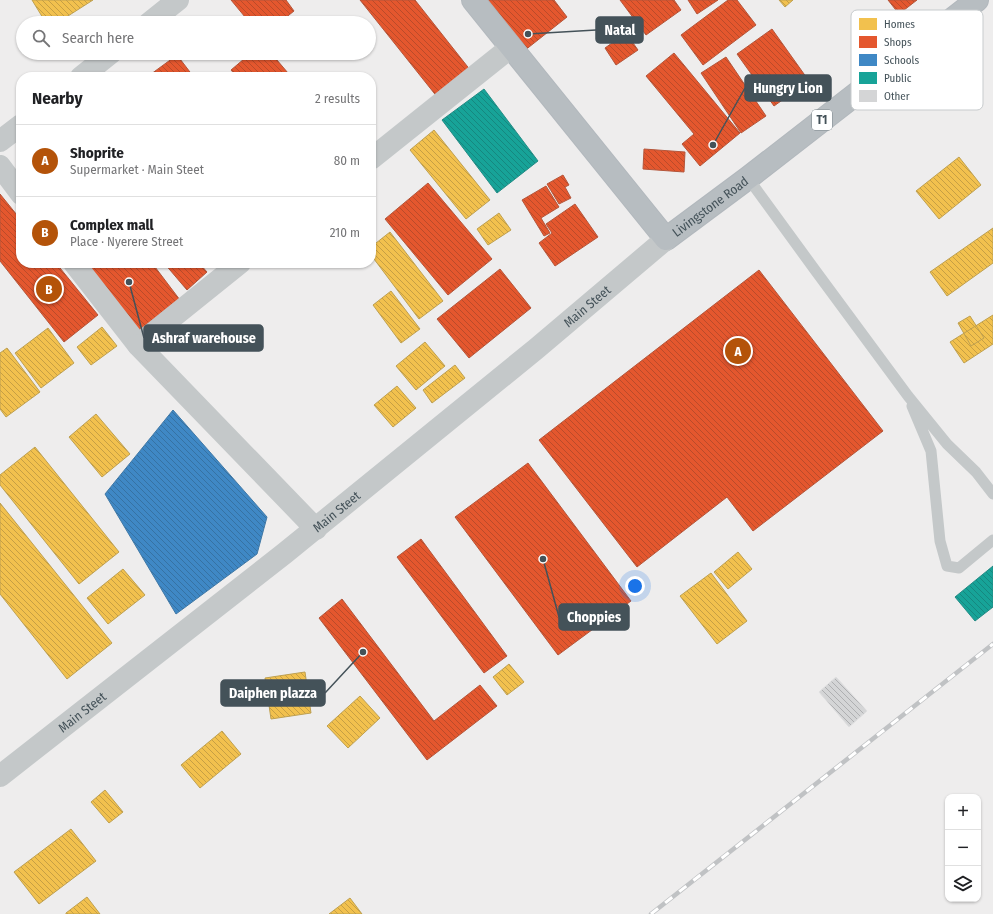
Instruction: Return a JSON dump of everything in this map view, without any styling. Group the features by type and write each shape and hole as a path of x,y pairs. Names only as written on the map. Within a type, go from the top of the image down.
{"highway":[{"name":"Livingstone Road","path":"472,0 666,239 748,178 851,98"},
{"name":"Livingstone Road","path":"964,10 977,0"}],"street":[{"path":"158,16 178,0"},
{"path":"376,155 511,47"},
{"path":"87,72 102,60"},
{"path":"0,141 16,129"},
{"path":"0,166 16,187"},
{"name":"Main Steet","path":"0,776 316,529 536,349 666,239"},
{"path":"78,268 138,345 316,529"},
{"path":"138,345 234,268"}],"lane":[{"path":"748,178 908,396 948,444 976,472 993,494"},
{"path":"908,396 930,451 940,541 947,566 959,568 993,540"}],"building: Homes":[{"path":"32,0 93,0 68,16 42,16"},
{"path":"779,0 793,0 785,7"},
{"path":"434,130 490,200 466,219 410,150"},
{"path":"959,157 981,185 939,219 916,191"},
{"path":"499,213 511,230 488,245 477,229"},
{"path":"993,228 993,263 947,296 930,272"},
{"path":"390,232 443,301 419,319 376,262 376,243"},
{"path":"391,291 420,329 401,343 373,305"},
{"path":"993,315 993,344 964,363 950,342"},
{"path":"970,316 984,338 971,346 958,323"},
{"path":"102,327 117,346 91,365 77,347"},
{"path":"48,328 74,363 41,388 15,353"},
{"path":"425,342 445,366 416,390 396,366"},
{"path":"7,348 40,392 6,417 0,409 0,353"},
{"path":"455,365 465,378 432,403 423,390"},
{"path":"397,386 416,408 393,427 374,405"},
{"path":"96,414 130,454 102,477 69,437"},
{"path":"35,447 119,552 79,584 0,485 0,475"},
{"path":"0,503 112,643 67,679 0,594"},
{"path":"738,552 752,569 728,589 714,572"},
{"path":"123,569 145,595 108,624 87,598"},
{"path":"711,573 747,621 717,644 680,596"},
{"path":"509,664 524,682 507,695 493,677"},
{"path":"305,672 311,713 271,719 265,678"},
{"path":"360,696 380,718 348,748 327,726"},
{"path":"222,731 241,754 200,788 181,765"},
{"path":"105,790 123,812 109,823 91,802"},
{"path":"71,829 96,861 39,904 14,872"},
{"path":"87,897 100,914 66,914 66,913"},
{"path":"350,898 362,914 329,914"}],"building: Shops":[{"path":"231,0 286,0 294,11 288,16 244,16"},
{"path":"360,0 415,0 471,71 438,98 376,20 376,16 373,16"},
{"path":"484,0 554,0 567,17 524,51"},
{"path":"620,0 674,0 681,10 646,35"},
{"path":"688,0 718,0 697,14"},
{"path":"728,0 737,0 756,25 703,65 681,35"},
{"path":"888,0 917,0 904,10 896,10"},
{"path":"772,29 809,81 774,106 737,54"},
{"path":"626,33 638,50 616,65 605,48"},
{"path":"674,53 740,133 700,166 682,144 694,134 646,76"},
{"path":"726,57 766,116 741,133 701,73"},
{"path":"170,60 181,60 190,72 154,72"},
{"path":"243,60 277,60 287,72 233,72 231,70"},
{"path":"644,149 685,152 684,172 643,169"},
{"path":"563,175 569,185 565,187 571,198 559,204 547,184"},
{"path":"428,183 492,259 448,295 385,219"},
{"path":"546,186 559,207 541,218 550,233 544,236 522,200"},
{"path":"0,194 16,214 16,268 60,268 98,315 64,342 0,261"},
{"path":"575,204 598,237 555,266 539,243 552,233 546,224"},
{"path":"81,268 156,268 180,300 131,336"},
{"path":"168,268 203,268 207,272 187,290"},
{"path":"500,269 531,308 469,358 437,319"},
{"path":"759,270 883,431 753,531 727,497 637,567 539,440"},
{"path":"528,463 631,601 558,655 455,517"},
{"path":"421,539 507,656 484,673 397,557"},
{"path":"342,599 434,721 480,685 497,706 427,760 319,618"}],"building: Schools":[{"path":"173,410 267,517 257,554 176,614 105,494"}],"building: Public":[{"path":"484,89 538,161 497,193 442,120"},
{"path":"993,566 993,607 975,621 955,597"}],"building: Other":[{"path":"836,677 867,711 849,727 819,692"}],"railway":[{"path":"651,914 993,644"}],"place":[{"name":"Natal","path":"528,34"},
{"name":"Hungry Lion","path":"713,145"},
{"name":"Ashraf warehouse","path":"129,282"},
{"name":"Complex mall","path":"49,289"},
{"name":"Shoprite","path":"738,351"},
{"name":"Choppies","path":"543,559"},
{"name":"Daiphen plazza","path":"363,652"}]}
